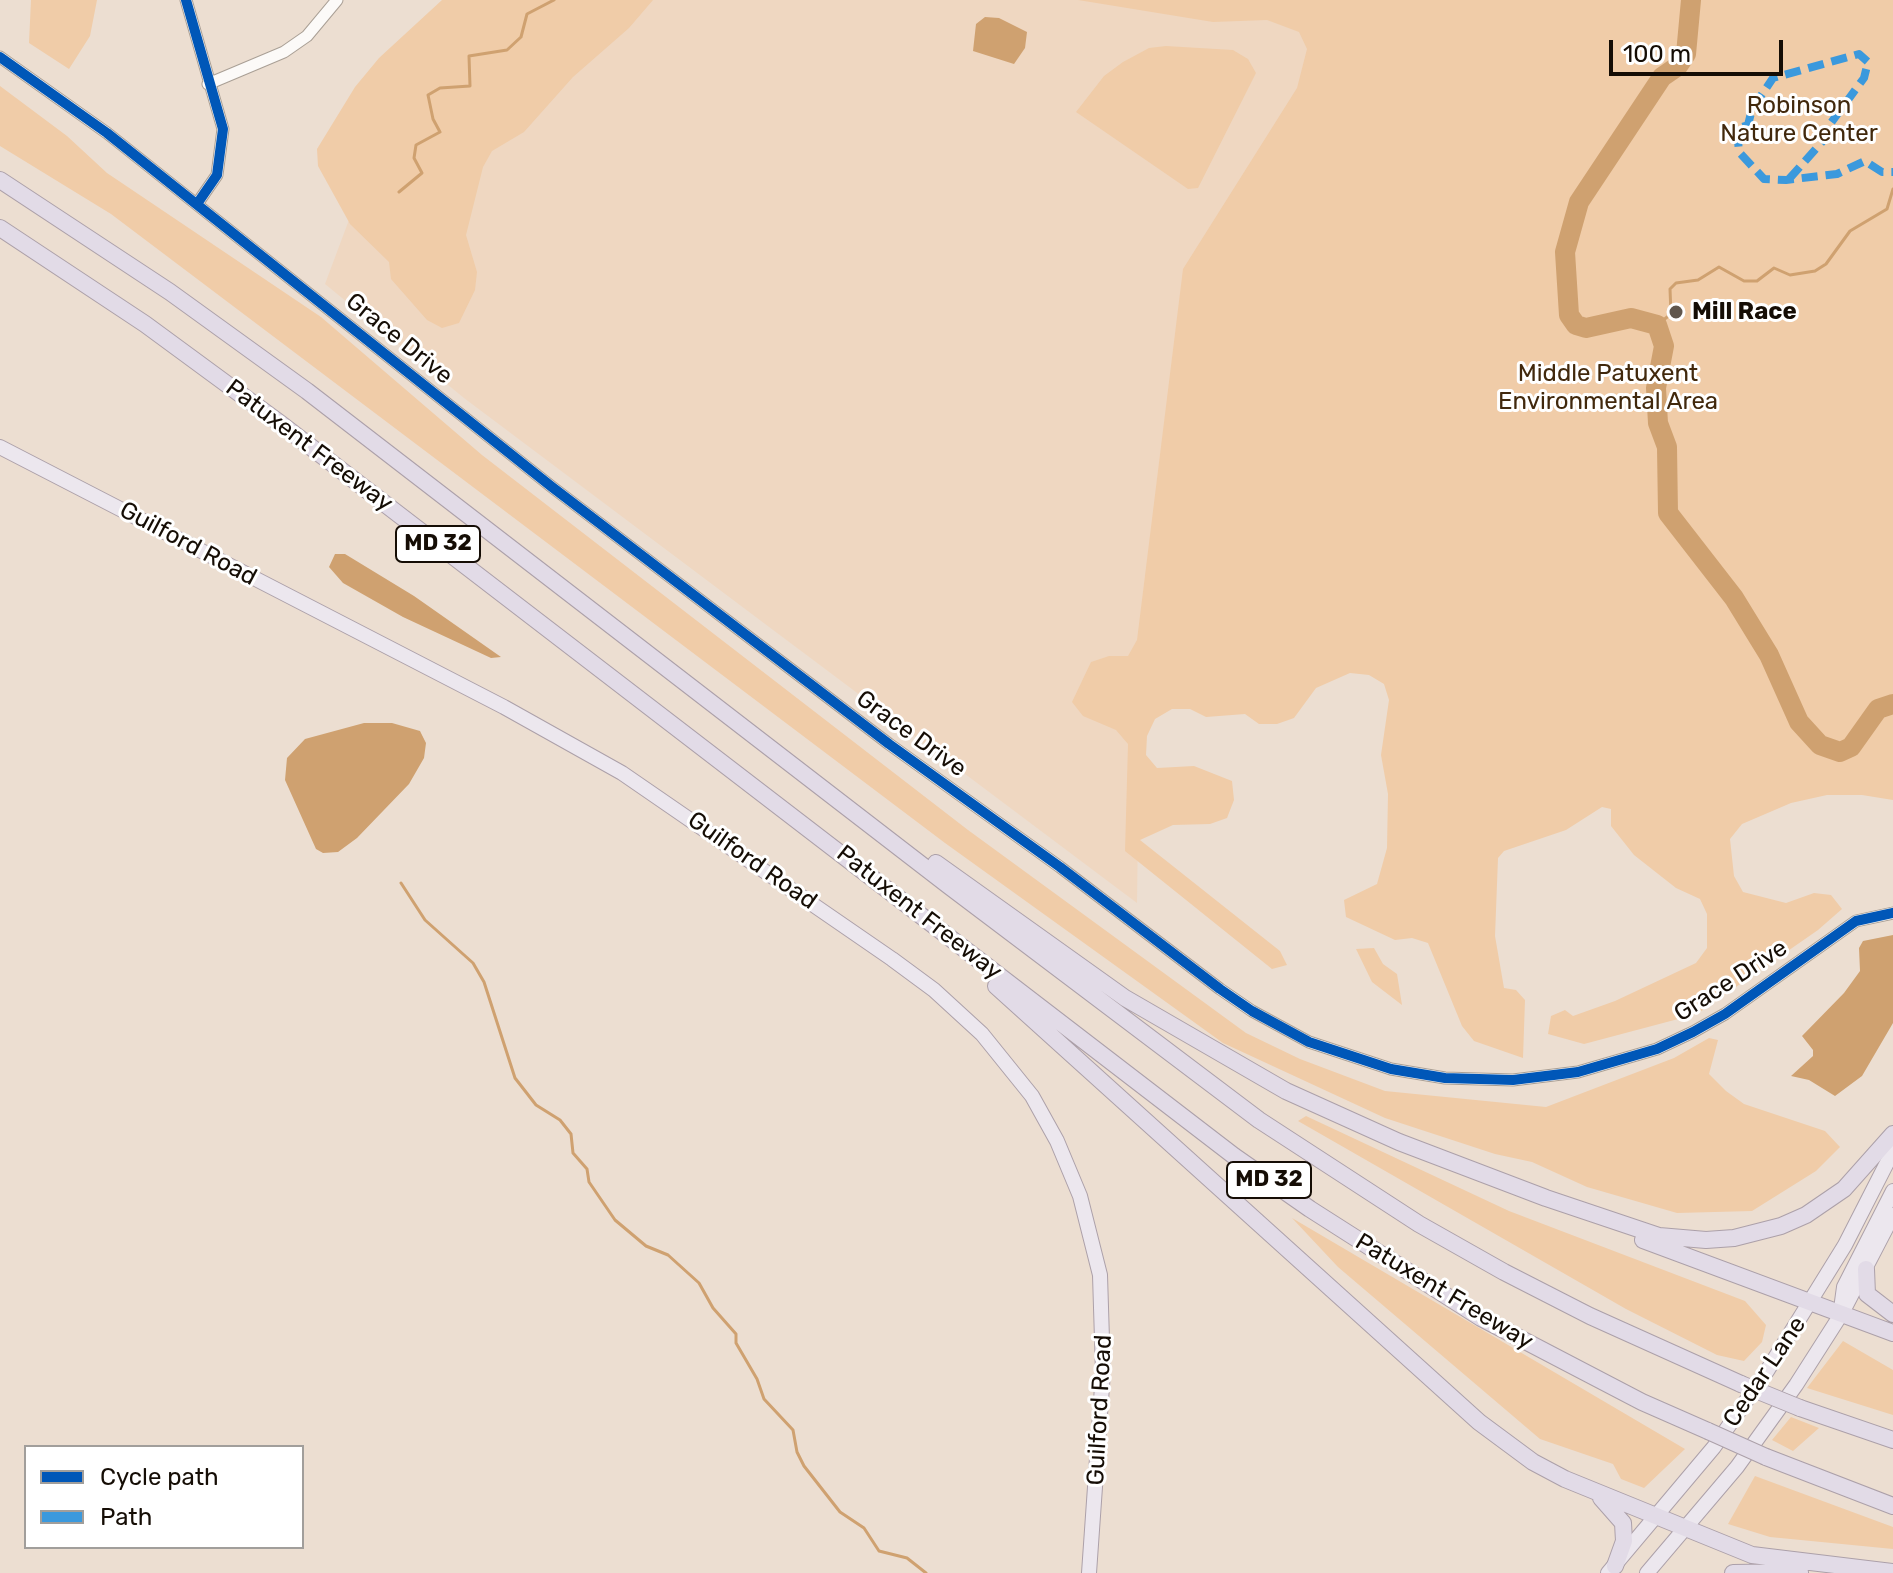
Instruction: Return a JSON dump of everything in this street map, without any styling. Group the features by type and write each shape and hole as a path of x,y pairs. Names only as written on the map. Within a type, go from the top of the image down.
{"highway":[{"name":"Patuxent Freeway","path":"0,180 239,341 949,886 1259,1120 1325,1164 1504,1272 1616,1328 1800,1408 1893,1440"},
{"name":"Patuxent Freeway","path":"0,228 145,324 281,424 1234,1156 1393,1265 1560,1360 1766,1457 1893,1506"},
{"path":"714,703 1078,965 1182,1033 1333,1113 1546,1198 1627,1234 1893,1333"},
{"path":"866,873 947,948 1040,1024 1479,1422 1533,1462 1594,1491 1752,1555 1779,1561 1891,1572"},
{"path":"1546,1198 1659,1236 1706,1240 1734,1238 1781,1226 1824,1204 1860,1174 1893,1134"},
{"path":"1866,1269 1867,1294 1893,1314"},
{"path":"1594,1491 1623,1523 1624,1541 1612,1569"},
{"path":"1733,1573 1891,1572"}],"main road":[{"name":"Guilford Road","path":"0,447 504,707 622,773 892,959 934,990 982,1034 1032,1096 1057,1141 1084,1207 1100,1275 1105,1342 1089,1573"},
{"name":"Cedar Lane","path":"1612,1569 1714,1447 1811,1302 1893,1151"},
{"path":"1842,1313 1840,1305 1844,1287 1893,1191"},
{"name":"Cedar Lane","path":"1647,1573 1687,1530 1755,1442 1842,1313 1893,1215"}],"street":[{"path":"186,0 223,129 223,153 217,175 197,204"},
{"path":"208,84 284,52 307,36 337,0"},
{"name":"Grace Drive","path":"0,57 197,204 552,487 889,744 1060,867 1220,989 1309,1042 1391,1069 1445,1078 1513,1080 1578,1072 1657,1049 1693,1032 1725,1014 1856,921 1893,913"}],"shaded area":[{"path":"484,0 1630,0 1140,667 1137,903 464,398 325,284 386,121"},
{"path":"985,17 999,18 1027,32 1025,48 1014,64 973,51 976,24"},
{"path":"335,554 345,554 414,596 501,657 491,658 403,617 343,583 329,567"},
{"path":"364,723 392,723 420,731 426,743 424,758 409,784 357,838 338,852 323,853 316,849 285,780 287,758 305,739"},
{"path":"1893,935 1893,1023 1862,1076 1835,1096 1809,1080 1791,1076 1813,1056 1813,1050 1802,1036 1844,993 1860,971 1859,948 1863,941"}],"green space":[{"path":"31,0 97,0 90,36 69,69 29,43"},
{"path":"442,0 653,0 629,28 573,77 524,132 492,151 483,167 466,235 477,272 475,290 459,323 442,328 427,320 391,279 389,262 350,224 318,166 317,149 355,87 379,58"},
{"path":"1078,0 1893,0 1893,800 1862,795 1827,795 1791,803 1742,824 1730,839 1734,876 1743,892 1786,903 1814,893 1831,895 1842,909 1818,930 1697,1014 1584,1044 1548,1034 1551,1016 1565,1010 1573,1016 1615,1001 1696,963 1707,948 1707,914 1700,899 1676,888 1634,855 1611,826 1611,809 1602,807 1566,830 1504,851 1498,858 1495,936 1504,988 1516,990 1525,1000 1523,1058 1474,1041 1462,1026 1428,943 1412,938 1395,940 1346,917 1344,900 1377,884 1387,848 1388,794 1381,755 1389,700 1384,684 1369,675 1350,673 1316,688 1294,718 1277,724 1259,724 1245,714 1206,717 1190,709 1172,709 1155,719 1147,736 1146,755 1157,768 1194,766 1232,781 1234,800 1227,818 1210,824 1173,825 1140,840 1280,951 1287,965 1272,969 1125,851 1128,744 1116,730 1083,716 1072,702 1091,662 1109,656 1128,656 1137,640 1183,269 1297,88 1307,49 1299,32 1267,20 1213,22"},
{"path":"1166,46 1233,50 1248,59 1256,73 1198,188 1188,189 1076,112 1104,76 1123,62 1149,48"},
{"path":"0,86 67,136 107,173 321,317 482,455 968,830 1246,1033 1300,1059 1385,1091 1546,1107 1674,1058 1709,1038 1718,1040 1709,1074 1726,1091 1744,1104 1825,1131 1840,1147 1816,1171 1752,1211 1677,1213 1587,1187 1532,1162 1495,1154 1385,1118 1223,1043 945,843 111,214 0,146"},
{"path":"1374,948 1383,964 1397,974 1402,1005 1372,982 1356,949"},
{"path":"1306,1116 1509,1211 1745,1301 1766,1325 1762,1342 1744,1361 1717,1355 1626,1309 1298,1121"},
{"path":"1292,1218 1685,1449 1644,1488 1621,1479 1613,1464 1540,1439 1338,1267"},
{"path":"1843,1341 1893,1370 1893,1415 1807,1388"},
{"path":"1791,1417 1819,1428 1793,1451 1772,1440"},
{"path":"1755,1476 1893,1527 1893,1549 1770,1537 1728,1524"}],"waterway":[{"path":"399,192 422,173 414,158 416,145 440,132 433,119 428,95 440,88 470,86 469,56 507,50 521,37 527,14 554,0"},
{"path":"1691,0 1686,54 1678,66 1662,77 1579,202 1565,252 1569,315 1576,325 1586,328 1631,318 1657,325 1664,346 1656,388 1658,423 1667,447 1668,513 1734,598 1769,655 1799,722 1820,745 1840,752 1851,747 1878,709 1893,704"},
{"path":"1657,325 1671,314 1670,289 1676,283 1698,280 1719,267 1744,281 1757,281 1774,268 1790,275 1815,271 1826,264 1850,231 1887,209 1893,189"},
{"path":"401,883 425,920 473,963 484,982 515,1078 536,1105 560,1120 571,1134 573,1153 587,1169 589,1182 615,1220 646,1246 668,1255 699,1283 713,1308 736,1334 736,1343 757,1379 764,1399 793,1430 797,1452 804,1466 840,1512 864,1528 879,1551 907,1558 926,1573"}],"marked path":[{"path":"1789,179 1822,142 1825,131 1864,78 1868,62 1859,54 1773,78 1752,109 1748,125 1737,129 1739,152 1764,179 1786,180 1837,174 1865,161 1882,172 1893,172"}],"cycle path":[{"path":"186,0 223,129 217,175 197,204"},
{"path":"0,57 107,133 552,487 889,744 1060,867 1220,989 1252,1011 1309,1042 1391,1069 1445,1078 1513,1080 1578,1072 1657,1049 1693,1032 1725,1014 1856,921 1893,913"}],"place":[{"name":"Mill Race","path":"1676,312"}],"park label":[{"name":"Robinson Nature Center","path":"1799,120"},
{"name":"Middle Patuxent Environmental Area","path":"1608,388"}]}
